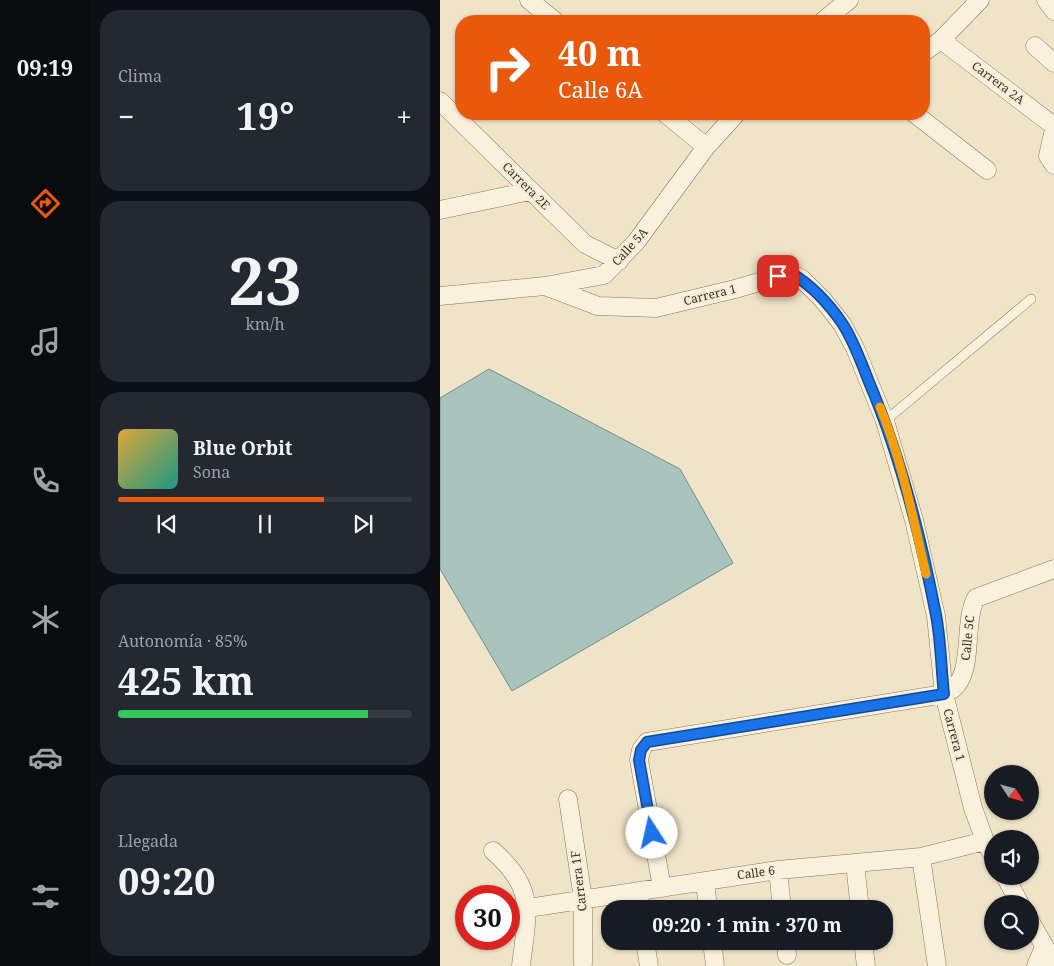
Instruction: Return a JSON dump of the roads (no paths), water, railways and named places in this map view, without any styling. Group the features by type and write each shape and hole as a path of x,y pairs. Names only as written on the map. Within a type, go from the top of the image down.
{"street":[{"path":"529,0 548,15"},
{"path":"830,15 849,0"},
{"path":"930,48 941,40 980,0"},
{"path":"1046,0 1054,11"},
{"name":"Carrera 2A","path":"941,40 1054,127"},
{"path":"1034,46 1054,63"},
{"name":"Carrera 2E","path":"440,101 455,116"},
{"name":"Carrera 2E","path":"459,120 585,244 619,261"},
{"path":"673,120 706,147"},
{"name":"Calle 5A","path":"441,295 545,286 604,275 636,242 706,147 731,120"},
{"path":"923,120 987,170"},
{"path":"1054,127 1048,156 1054,165"},
{"path":"440,210 530,191"},
{"name":"Carrera 1","path":"545,286 598,306 656,308 791,273 802,279 842,324 855,348 885,421 907,494 936,616 944,694 973,808 984,836"},
{"name":"Calle 5C","path":"944,694 955,687 964,669 970,611 976,598 1054,569"},
{"path":"662,888 639,760 641,750 647,742 944,694"},
{"name":"Carrera 1F","path":"568,799 583,899 583,963"},
{"name":"Calle 6","path":"528,908 583,899 639,900 662,888 778,870 855,864 984,849"},
{"path":"493,850 503,860 522,886 528,908 521,966"},
{"path":"921,857 937,966"},
{"path":"855,864 859,900"},
{"path":"778,870 781,900"},
{"path":"705,881 707,900"},
{"path":"1039,938 1054,963"},
{"path":"1036,966 1044,947"},
{"path":"646,950 649,966"},
{"path":"713,950 715,966"},
{"path":"864,950 866,966"}],"lane":[{"path":"885,421 1031,299"}],"water":[{"path":"489,369 680,469 733,563 512,691 440,569 440,398"}]}
